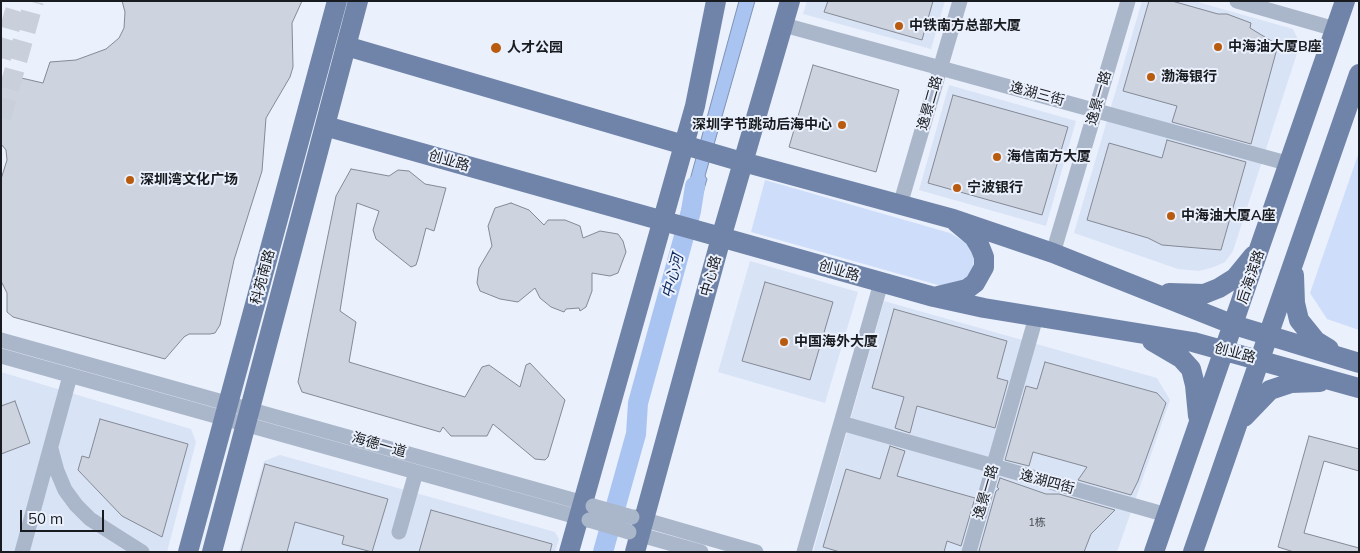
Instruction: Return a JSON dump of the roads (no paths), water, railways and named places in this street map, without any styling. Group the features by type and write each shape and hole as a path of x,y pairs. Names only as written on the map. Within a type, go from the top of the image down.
{"main road":[{"name":"科苑南路","path":"189,549 337,1"},
{"name":"科苑南路","path":"211,552 249,417 358,1"},
{"path":"569,552 586,512 687,146 716,1"},
{"name":"中心路","path":"636,531 738,160 784,25 790,1"},
{"name":"后海滨路","path":"1154,552 1264,240 1345,1"},
{"name":"创业路","path":"346,46 687,146 953,219 1054,253 1234,325 1356,362"},
{"path":"1193,552 1359,74"},
{"name":"创业路","path":"325,126 934,297 1225,350 1353,386"},
{"path":"934,297 967,289 981,276 984,267 984,257 974,237 953,219"},
{"path":"1147,289 1188,295 1204,294 1219,288 1235,278 1248,264 1264,240"},
{"path":"1297,254 1293,285 1299,320 1316,342 1356,362"},
{"path":"1120,330 1166,348 1181,358 1190,370 1198,403 1198,430"},
{"path":"1235,428 1265,394 1280,386 1302,382 1353,386"},
{"path":"189,549 211,552"}],"street":[{"name":"逸景二路","path":"900,205 960,1"},
{"name":"逸景一路","path":"1054,253 1128,1"},
{"path":"1237,1 1335,29"},
{"name":"逸湖三街","path":"784,25 1290,164"},
{"path":"804,552 881,283"},
{"name":"逸景一路","path":"969,552 1036,317"},
{"name":"海德一道","path":"1,340 226,411"},
{"name":"海德一道","path":"1,356 70,376 249,417 586,512 636,531 701,552"},
{"path":"22,552 70,376"},
{"name":"海德一道","path":"249,417 416,472 586,512"},
{"name":"逸湖四街","path":"841,423 1167,515"},
{"path":"50,448 57,472 76,505 90,519 142,552"},
{"path":"399,532 416,472"},
{"name":"海德一道","path":"636,531 756,552"}],"waterway":[{"name":"中心河","path":"603,552 636,434 638,403 691,211 695,186"}],"tunnel":[{"path":"1,58 18,1"},
{"path":"1,118 34,1"}],"place":[{"name":"中铁南方总部大厦","path":"899,26"},
{"name":"中海油大厦B座","path":"1218,47"},
{"name":"人才公园","path":"496,48"},
{"name":"渤海银行","path":"1151,77"},
{"name":"深圳字节跳动后海中心","path":"842,125"},
{"name":"海信南方大厦","path":"997,157"},
{"name":"深圳湾文化广场","path":"130,180"},
{"name":"宁波银行","path":"957,188"},
{"name":"中海油大厦A座","path":"1171,216"},
{"name":"中国海外大厦","path":"784,342"}]}
